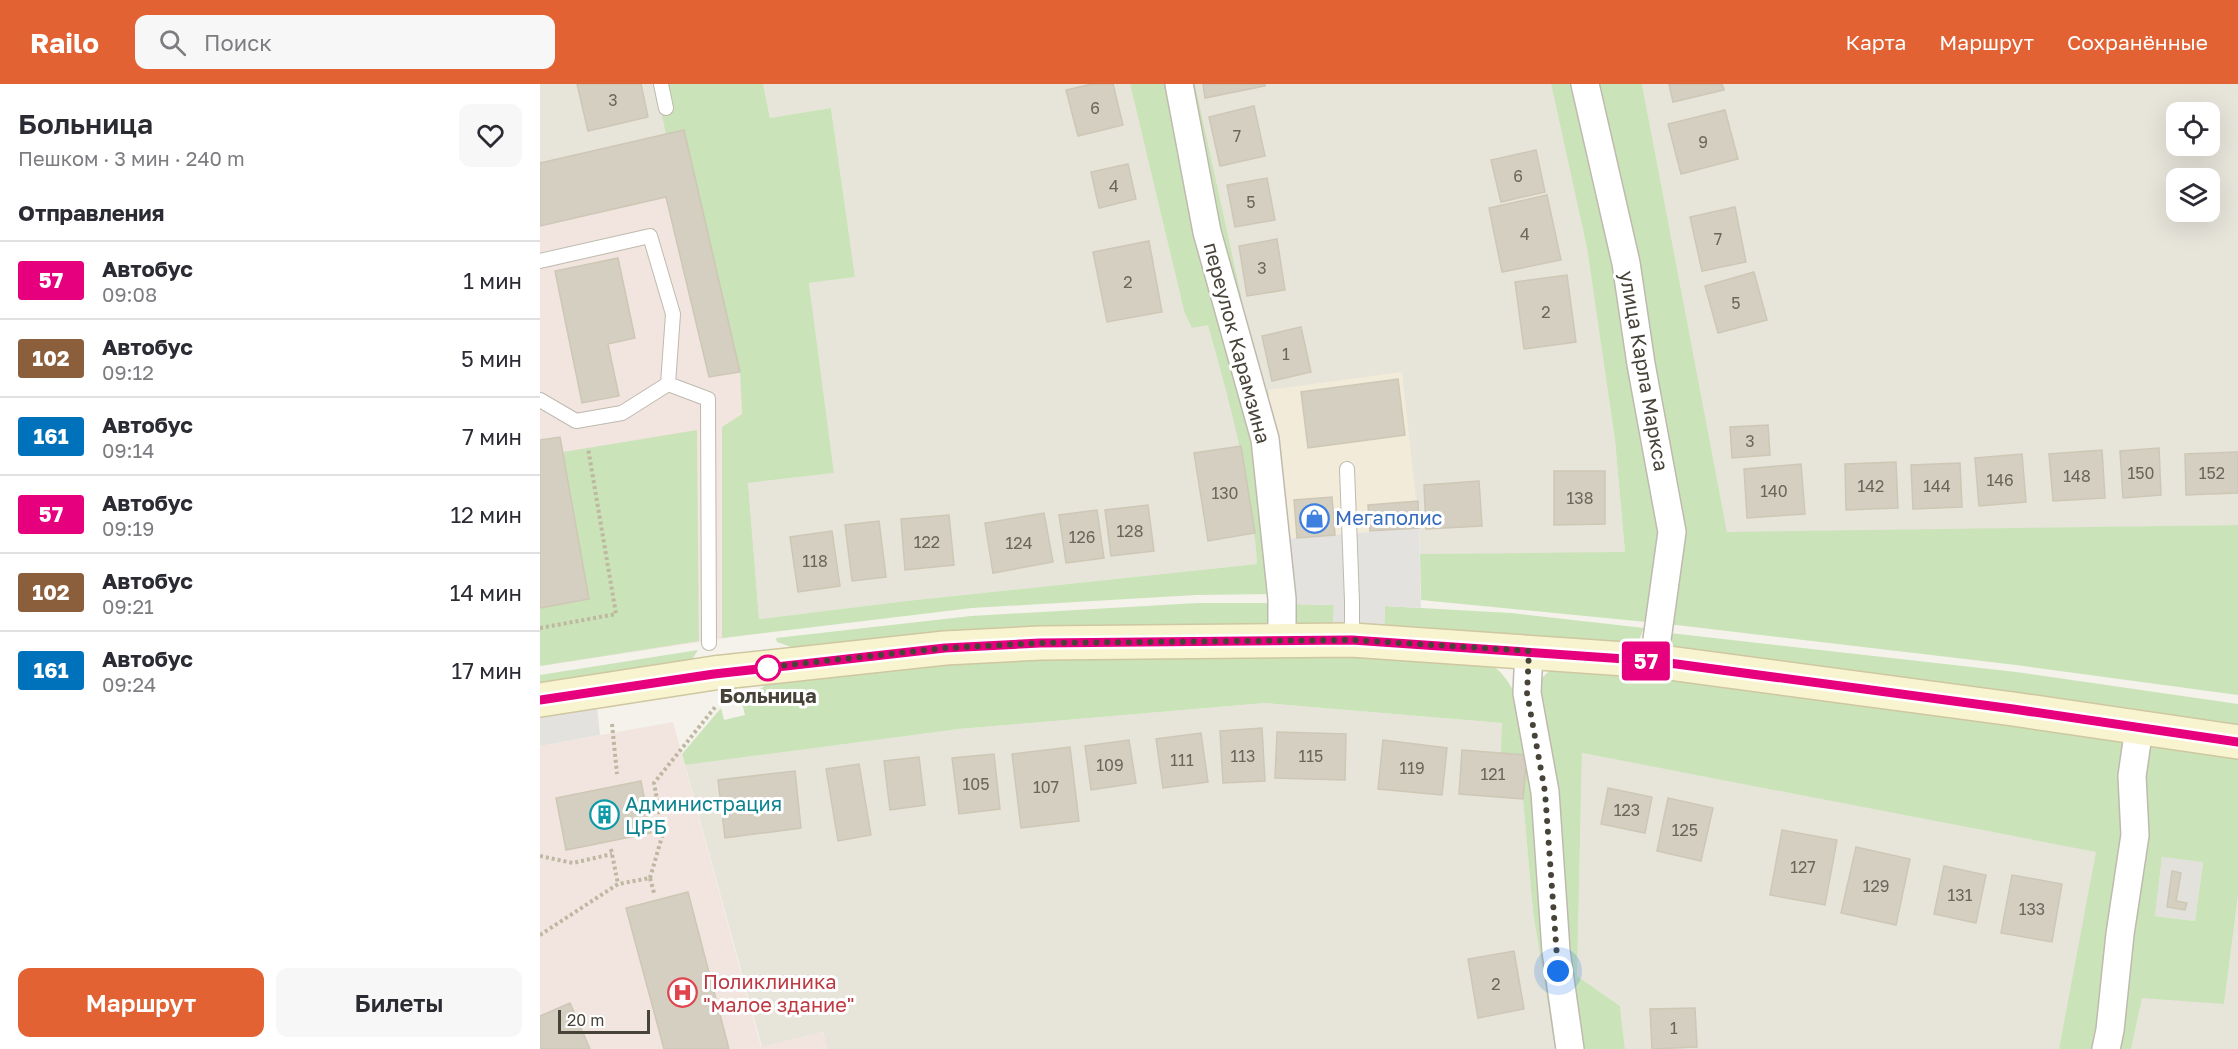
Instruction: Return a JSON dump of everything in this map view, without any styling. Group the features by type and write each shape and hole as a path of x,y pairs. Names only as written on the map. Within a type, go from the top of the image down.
{"main road":[{"path":"540,700 714,674 945,648 1040,643 1352,640 1654,661 2238,742"}],"street":[{"name":"переулок Карамзина","path":"1179,84 1208,232 1265,439 1282,599 1282,639"},
{"name":"улица Карла Маркса","path":"1585,84 1626,263 1641,364 1672,532 1654,661"},
{"path":"1529,651 1527,693 1545,792 1556,951 1570,1049"},
{"path":"2106,1049 2135,835 2132,776 2139,728"}],"lane":[{"path":"661,84 666,108"},
{"path":"540,261 650,236 673,314 669,384"},
{"path":"540,400 576,421 622,413 669,384"},
{"path":"669,384 708,399 709,643"},
{"path":"1347,469 1352,640"}],"path":[{"path":"540,628 616,614 588,448"},
{"path":"654,892 650,878 663,833 654,783 718,704"},
{"path":"612,724 617,774"},
{"path":"611,849 618,884"},
{"path":"540,856 573,863 612,854"},
{"path":"540,935 618,884 650,878"}],"shaded area":[{"path":"540,84 655,84 666,135 540,163"},
{"path":"763,84 1130,84 1184,311 1208,324 1241,446 1255,533 1257,564 759,619 748,483 834,473 809,283 855,277 831,108 770,118"},
{"path":"1195,84 1551,84 1587,248 1615,442 1625,553 1420,554 1418,501 1262,391"},
{"path":"1642,84 2238,84 2238,525 1727,533"},
{"path":"684,130 740,372 760,633 540,666 540,163"},
{"path":"1402,372 1419,528 1284,539 1268,390"},
{"path":"1419,528 1421,608 1385,606 1384,628 1333,626 1334,605 1290,604 1284,539"},
{"path":"1265,703 1502,723 1527,755 1523,799 1533,912 1555,1049 827,1049 823,1032 762,1047 685,765 959,729"},
{"path":"597,706 600,735 540,746 540,717"},
{"path":"673,722 761,1047 823,1032 827,1049 540,1049 540,746"},
{"path":"1582,753 2097,852 2059,1049 1625,1049 1620,1006 1577,976"},
{"path":"2162,856 2203,861 2195,921 2155,916"},
{"path":"2238,896 2238,1049 2131,1049 2142,997 2224,1003"}],"green space":[{"path":"655,84 763,84 770,118 831,108 855,277 809,283 834,473 748,483 759,619 1257,564 1245,473 1224,384 1208,325 1192,328 1184,311 1130,84 1173,84 1259,440 1275,594 1196,595 972,608 722,638 722,427 742,414 740,372 666,135"},
{"path":"1183,84 1195,84 1262,391 1268,390 1284,539"},
{"path":"1551,84 1579,84 1667,531 1647,622 1421,600 1420,554 1625,552 1615,441 1587,248"},
{"path":"1590,84 1642,84 1727,532 2238,525 2238,695 2016,665 1668,624 1677,532"},
{"path":"697,430 699,641 540,666 540,608 589,599 563,452"},
{"path":"1198,603 1274,603 1266,625 806,652 777,642 776,638 971,616"},
{"path":"1293,604 1334,605 1333,626 1294,625"},
{"path":"1385,606 1511,613 1644,628 1637,645 1384,628"},
{"path":"1670,633 2016,672 2238,704 2238,726 1672,649"},
{"path":"698,650 690,663 540,687 540,675"},
{"path":"1354,654 1487,662 1502,674 1518,700 1529,732 1537,768 1542,808 1551,954 1564,1049 1555,1049 1533,912 1523,799 1527,755 1501,753 1502,723 1265,703 959,729 685,765 682,754 721,708 724,720 745,715 742,703 772,680 948,662 1047,657"},
{"path":"1553,667 1653,674 2126,741 2129,836 2098,1049 2059,1049 2096,852 1582,753 1577,976 1620,1006 1625,1049 1577,1049 1534,701 1540,680"},
{"path":"2148,745 2238,758 2238,896 2224,1004 2142,998 2131,1049 2112,1049","holes":["2162,857 2203,862 2195,921 2155,916"]}],"building":[{"path":"577,84 641,84 648,117 588,131"},
{"path":"1092,84 1113,84 1123,125 1078,136 1066,90"},
{"path":"1203,84 1265,84 1265,86 1205,98"},
{"path":"1669,84 1722,84 1724,90 1673,102"},
{"path":"1254,106 1265,156 1220,166 1209,117"},
{"path":"1725,110 1738,159 1681,174 1668,124"},
{"path":"684,130 740,372 709,377 666,197 540,226 540,163"},
{"path":"1536,150 1545,192 1501,202 1491,160"},
{"path":"1128,164 1136,199 1099,208 1091,172"},
{"path":"1267,178 1275,220 1235,227 1227,185"},
{"path":"1547,195 1561,260 1502,272 1489,208"},
{"path":"1735,207 1746,262 1702,271 1690,217"},
{"path":"1277,239 1285,290 1247,296 1239,246"},
{"path":"1149,241 1162,312 1107,322 1093,252"},
{"path":"618,258 635,338 608,344 619,396 582,403 555,271"},
{"path":"1754,272 1767,320 1718,333 1705,286"},
{"path":"1567,275 1576,342 1524,349 1515,282"},
{"path":"1301,327 1311,372 1272,381 1262,336"},
{"path":"1398,379 1405,435 1308,448 1301,392"},
{"path":"1768,425 1770,455 1732,458 1730,427"},
{"path":"560,437 589,599 540,608 540,440"},
{"path":"1241,446 1255,533 1208,541 1194,453"},
{"path":"2159,448 2161,495 2123,498 2120,451"},
{"path":"2102,450 2105,498 2053,501 2049,454"},
{"path":"2238,452 2238,493 2186,495 2185,454"},
{"path":"2022,454 2026,502 1979,506 1975,458"},
{"path":"1896,462 1898,508 1846,510 1845,464"},
{"path":"1960,463 1962,507 1913,509 1911,465"},
{"path":"1801,464 1805,514 1747,518 1744,469"},
{"path":"1554,471 1605,471 1605,524 1554,525"},
{"path":"1479,481 1482,526 1426,529 1424,485"},
{"path":"1332,497 1335,535 1297,538 1294,500"},
{"path":"1418,501 1419,528 1370,531 1368,505"},
{"path":"1148,505 1154,551 1111,556 1105,510"},
{"path":"1097,510 1104,558 1066,563 1059,515"},
{"path":"1044,513 1053,562 993,573 985,523"},
{"path":"949,515 954,565 905,570 901,519"},
{"path":"879,521 886,577 852,581 845,525"},
{"path":"832,531 840,586 798,592 790,537"},
{"path":"1262,728 1265,781 1223,783 1220,731"},
{"path":"1277,732 1346,734 1345,780 1275,778"},
{"path":"1201,733 1208,782 1163,788 1156,739"},
{"path":"1129,740 1136,783 1091,790 1085,746"},
{"path":"1383,740 1447,748 1442,795 1378,789"},
{"path":"1070,747 1079,821 1021,828 1012,754"},
{"path":"1462,750 1527,755 1523,799 1459,794"},
{"path":"994,754 1000,809 959,814 952,758"},
{"path":"919,757 925,805 890,810 884,761"},
{"path":"859,764 871,835 838,841 826,769"},
{"path":"795,771 801,828 725,838 718,780"},
{"name":"Администрация ЦРБ","path":"641,781 651,833 566,850 556,798"},
{"path":"1608,788 1652,797 1645,833 1601,824"},
{"path":"1668,798 1713,808 1701,861 1657,851"},
{"path":"1782,830 1837,840 1825,905 1770,895"},
{"path":"1856,847 1910,859 1896,925 1841,913"},
{"path":"1944,866 1986,875 1976,923 1934,914"},
{"path":"2172,871 2181,873 2176,901 2187,903 2185,910 2167,907"},
{"path":"2012,875 2062,884 2052,942 2001,933"},
{"path":"688,892 729,1049 664,1049 626,908"},
{"path":"1514,951 1524,1009 1478,1018 1468,959"},
{"path":"570,1003 590,1049 540,1049 540,1016"},
{"path":"1695,1008 1697,1047 1652,1049 1650,1009"}],"bus line":[{"name":"57","path":"540,700 714,674 945,648 1040,643 1352,640 1654,661 2238,742"}],"place":[{"name":"Мегаполис","path":"1314,518"},
{"name":"Больница","path":"768,668"},
{"name":"Администрация ЦРБ","path":"604,815"},
{"name":"Поликлиника \"малое здание\"","path":"682,993"}],"route":[{"path":"768,668 760,668 945,648 1040,643 1352,640 1529,651 1527,693 1545,792 1558,971"}]}
